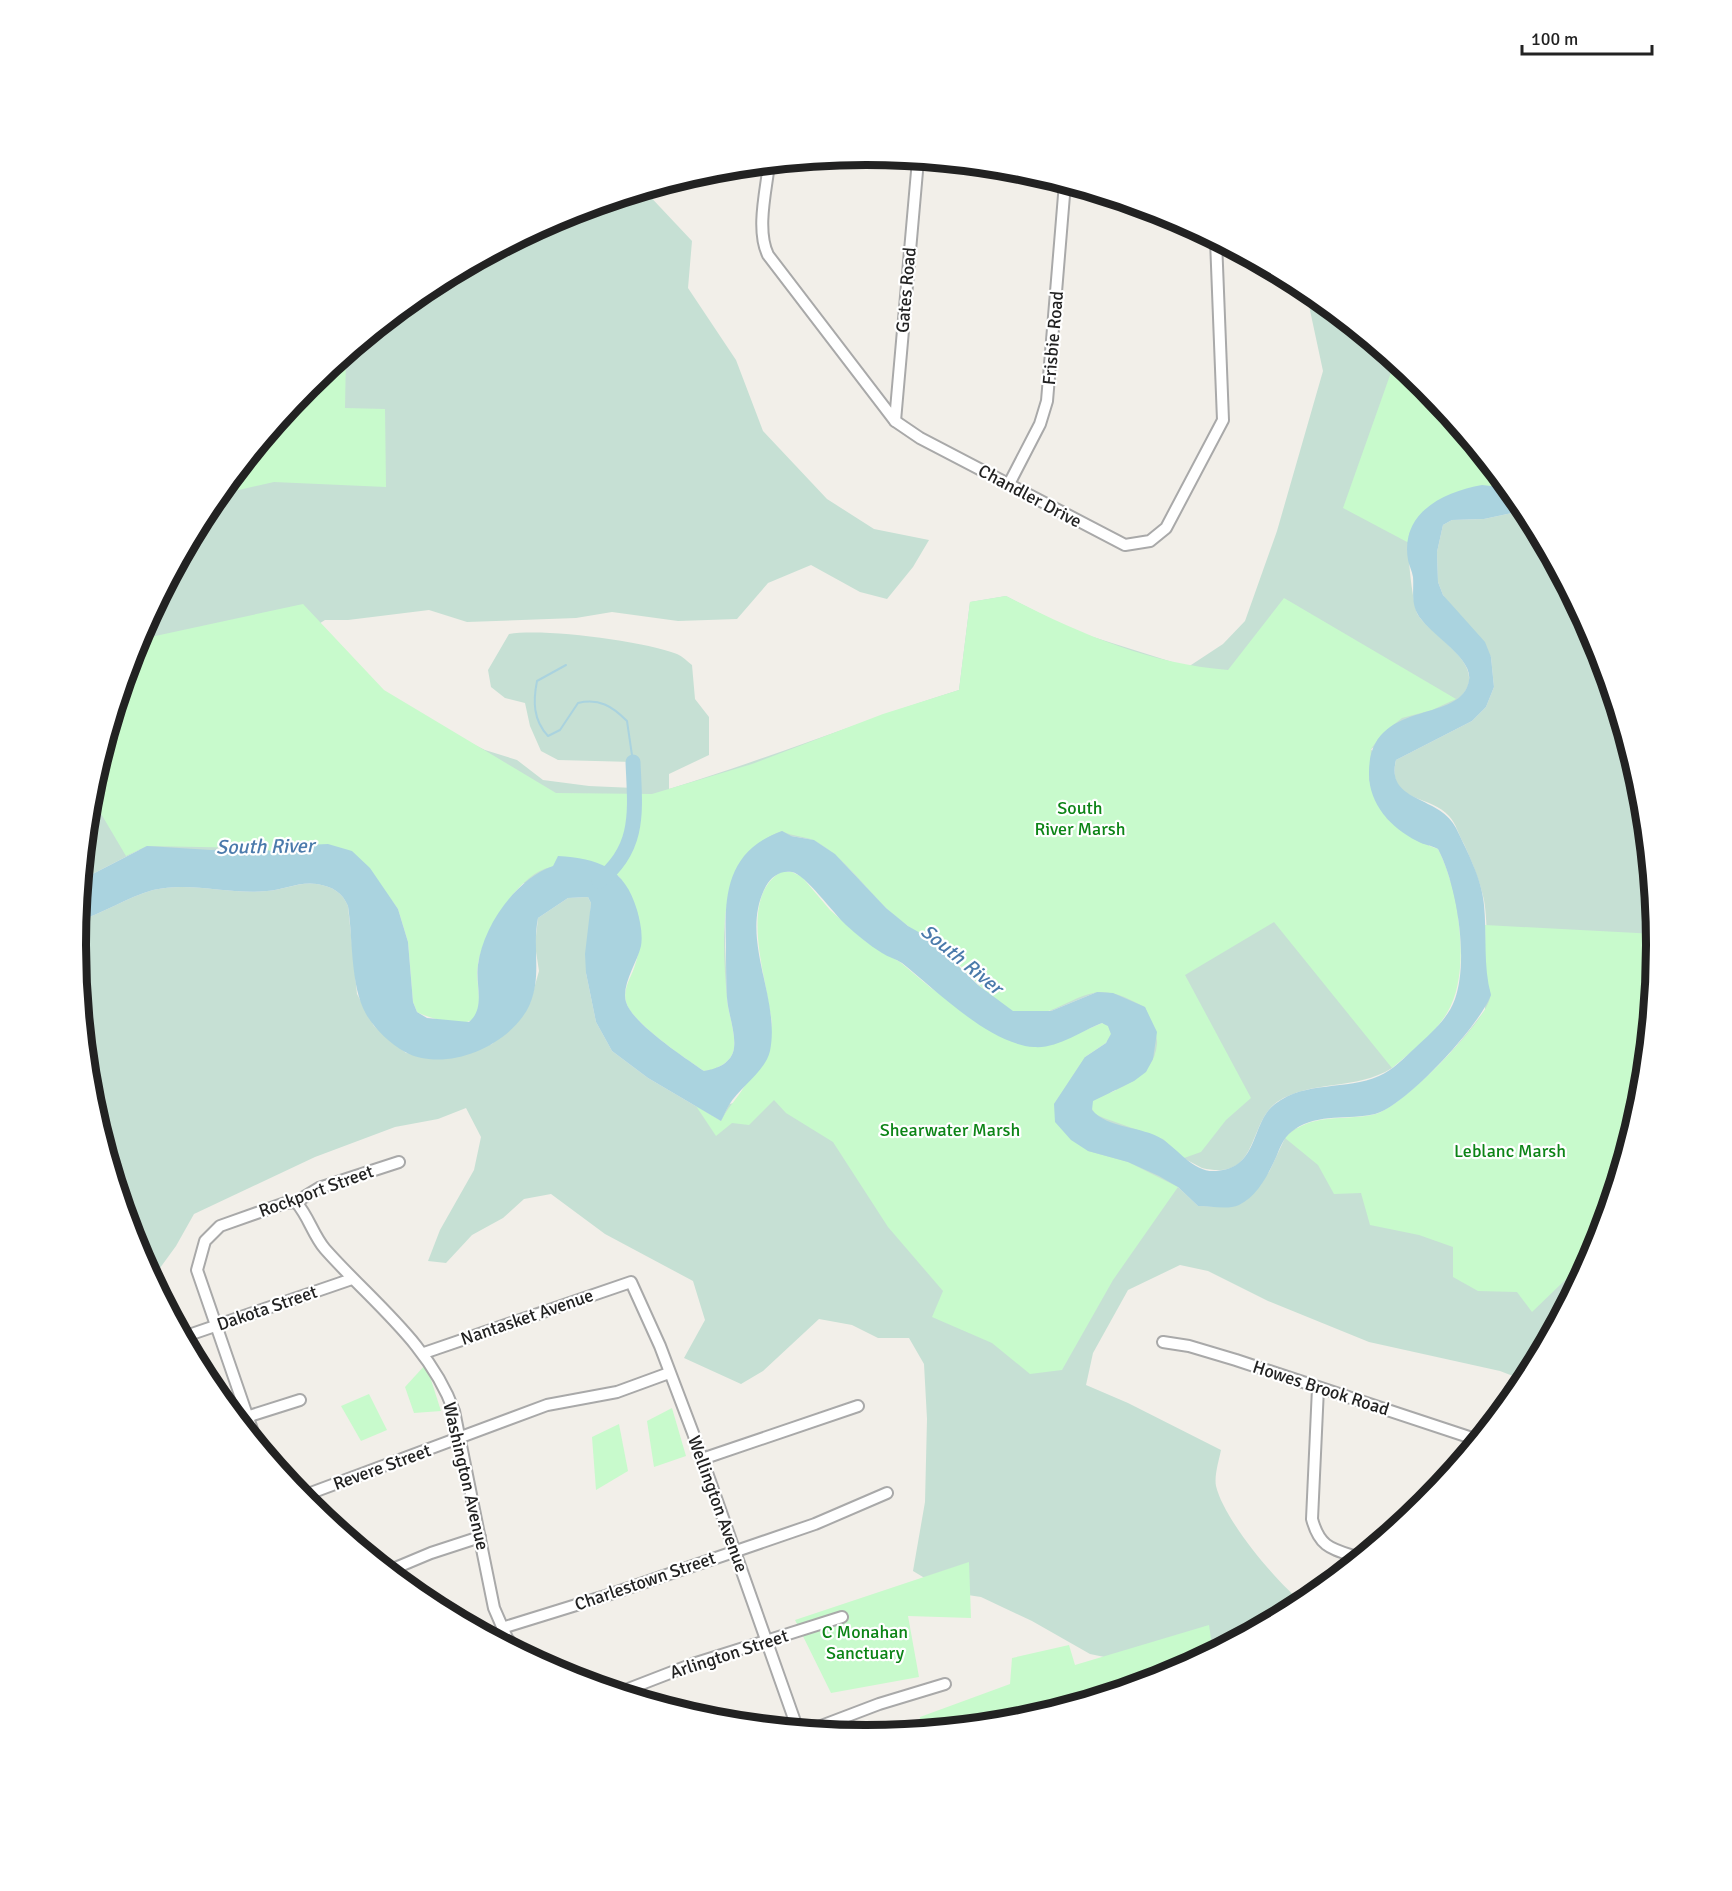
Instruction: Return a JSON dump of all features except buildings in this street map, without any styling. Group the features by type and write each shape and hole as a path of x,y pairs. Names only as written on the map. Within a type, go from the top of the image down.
{"street":[{"name":"Gates Road","path":"895,420 917,167"},
{"name":"Chandler Drive","path":"768,172 763,230 764,247 768,255 895,420 914,435 1125,545 1132,546 1150,541 1166,528 1223,420 1216,248"},
{"name":"Frisbie Road","path":"1009,484 1040,424 1047,401 1064,191"},
{"name":"Rockport Street","path":"216,1326 197,1270 206,1241 215,1230 228,1222 285,1203 296,1202 319,1188 399,1162"},
{"name":"Washington Avenue","path":"296,1202 312,1223 317,1239 352,1279 424,1353 449,1398 460,1438 494,1608 502,1628 510,1640"},
{"name":"Dakota Street","path":"189,1335 352,1279"},
{"name":"Nantasket Avenue","path":"424,1353 631,1282"},
{"name":"Wellington Avenue","path":"631,1282 660,1347 702,1459 795,1722"},
{"path":"216,1326 240,1411"},
{"name":"Howes Brook Road","path":"1163,1342 1189,1346 1471,1438"},
{"name":"Revere Street","path":"310,1493 547,1405 617,1392 669,1373"},
{"path":"1318,1388 1312,1519 1315,1532 1325,1545 1353,1555"},
{"path":"244,1417 300,1400"},
{"path":"702,1459 858,1406"},
{"name":"Charlestown Street","path":"502,1628 602,1597 829,1519 887,1493"},
{"path":"395,1568 480,1537"},
{"name":"Arlington Street","path":"629,1689 842,1617"},
{"path":"825,1724 879,1704 945,1684"}],"green space":[{"path":"650,196 692,241 688,288 736,360 763,431 827,499 874,529 929,540 913,567 887,599 860,592 811,565 768,583 737,619 678,621 612,612 576,618 467,622 429,610 348,620 325,620 303,634 314,666 485,750 517,760 543,780 589,786 634,788 633,762 558,760 541,751 530,726 525,703 505,698 491,687 488,670 509,634 569,634 618,640 677,654 692,665 695,699 709,717 709,755 669,774 669,789 959,690 970,602 1006,596 1074,631 1188,667 1223,644 1245,621 1277,531 1323,371 1308,303 1381,359 1418,394 1453,431 1500,491 1409,543 1411,580 1418,615 1464,662 1468,673 1468,684 1462,695 1445,708 1371,749 1455,889 1459,916 1392,1068 1364,1080 1305,1090 1277,1102 1268,1111 1243,1159 1234,1167 1221,1170 1202,1168 1123,1126 1097,992 1051,1011 886,908 835,854 814,840 791,836 724,908 727,998 717,1069 704,1071 641,944 635,908 619,876 387,894 139,850 89,876 100,793 112,743 145,647 190,555 247,470 279,431 351,359 391,326 432,297 521,245 567,224"},
{"path":"346,364 345,408 385,409 386,487 274,482 232,492 279,431"},
{"path":"1392,369 1453,431 1501,492 1409,533 1409,543 1343,508"},
{"path":"1515,512 1542,555 1587,647 1620,743 1632,793 1645,894 1645,997 1632,1098 1620,1148 1587,1244 1566,1291 1516,1377 1500,1371 1369,1342 1268,1301 1208,1271 1180,1265 1128,1290 1093,1353 1086,1385 1128,1403 1221,1450 1216,1486 1229,1516 1266,1566 1296,1597 1256,1621 1211,1646 1161,1669 1090,1654 1032,1621 981,1597 948,1592 913,1571 925,1502 927,1419 924,1364 909,1338 878,1338 852,1325 819,1319 763,1371 741,1384 684,1358 705,1320 693,1281 605,1234 551,1194 524,1199 503,1218 472,1235 446,1263 428,1261 440,1230 474,1170 481,1137 466,1108 438,1119 395,1127 315,1157 194,1214 176,1246 157,1272 127,1196 100,1098 87,997 87,918 143,893 181,887 253,892 311,883 336,891 348,906 357,994 374,1026 406,1053 456,1057 492,1044 530,1003 539,971 535,945 538,918 568,898 588,897 591,903 586,973 596,1022 612,1051 648,1078 721,1121 729,1104 1054,1044 1079,1033 1085,1057 1178,1187 1198,1206 1228,1207 1269,1172 1285,1138 1293,1129 1358,1119 1393,1107 1429,1076 1485,1010 1486,912 1476,872 1456,826 1449,816 1441,809 1403,791 1397,784 1395,774 1396,760 1472,721 1486,707 1494,687 1491,657 1443,595 1438,582 1437,552 1443,525 1452,520 1484,519"},
{"name":"South River Marsh","path":"1006,596 1059,622 1113,644 1169,661 1228,670 1284,598 1456,699 1432,710 1402,718 1382,734 1371,749 1369,780 1387,819 1419,842 1438,849 1452,886 1460,931 1459,976 1455,996 1436,1029 1392,1068 1274,922 1185,975 1251,1098 1226,1120 1201,1152 1184,1158 1163,1139 1095,1114 1090,1105 1092,1101 1134,1080 1149,1065 1154,1056 1157,1040 1145,1007 1117,994 1099,992 1035,1014 1023,1014 1004,1007 946,953 893,914 827,848 813,840 782,831 760,842 744,859 734,879 728,901 724,951 727,998 734,1048 727,1061 714,1069 704,1071 648,1029 638,1020 626,1002 626,990 637,957 641,933 637,911 619,876 558,866 539,872 526,881 504,907 486,938 477,971 479,1004 476,1016 465,1022 448,1022 417,1012 413,1002 408,942 398,909 387,894 305,845 284,853 253,848 147,846 126,856 98,808 112,743 127,695 149,637 303,604 384,690 556,793 652,794 752,764 883,714 959,690 970,602"},
{"name":"Shearwater Marsh","path":"781,872 792,872 802,877 830,910 865,941 900,962 931,988 1009,1040 1036,1047 1054,1044 1102,1023 1108,1026 1111,1034 1106,1043 1085,1057 1054,1104 1088,1151 1128,1162 1178,1187 1113,1280 1062,1370 1030,1374 992,1343 932,1317 943,1291 888,1227 833,1142 786,1113 774,1100 749,1125 732,1123 716,1136 696,1106 721,1121 748,1081 766,1043 772,1020 760,954 758,915 761,898 769,883"},
{"name":"Leblanc Marsh","path":"1485,925 1646,933 1645,997 1640,1047 1632,1098 1620,1148 1605,1196 1575,1270 1532,1312 1517,1292 1478,1291 1453,1277 1453,1247 1419,1235 1370,1225 1361,1193 1334,1194 1318,1165 1285,1138 1306,1124 1317,1121 1376,1114 1388,1108 1422,1081 1458,1044 1484,1010 1490,998 1485,961"},
{"path":"426,1364 441,1411 414,1413 405,1387"},
{"path":"369,1394 387,1430 361,1441 341,1406"},
{"path":"672,1408 686,1456 654,1467 647,1421"},
{"path":"619,1424 628,1471 596,1490 592,1437"},
{"name":"C Monahan Sanctuary","path":"969,1562 971,1618 908,1616 919,1677 831,1693 795,1620"},
{"path":"1209,1625 1212,1645 1165,1667 1117,1685 1018,1711 919,1724 920,1717 1010,1684 1012,1658 1069,1645 1075,1665"}],"water":[{"path":"1482,485 1497,487 1515,512 1484,519 1452,520 1443,525 1437,552 1438,582 1443,595 1485,642 1491,657 1494,687 1486,707 1472,721 1396,760 1395,774 1398,784 1406,792 1448,817 1456,828 1469,856 1483,895 1487,973 1491,995 1473,1025 1458,1044 1422,1081 1388,1108 1365,1116 1314,1121 1304,1124 1289,1134 1262,1183 1252,1196 1239,1205 1224,1208 1198,1206 1178,1187 1159,1176 1128,1162 1088,1151 1071,1140 1055,1122 1054,1104 1085,1057 1106,1043 1111,1034 1108,1026 1102,1023 1043,1047 1017,1044 999,1036 964,1014 902,963 863,940 798,874 792,872 776,875 766,886 759,906 756,926 770,1010 772,1031 770,1051 763,1066 734,1098 721,1121 648,1078 612,1051 596,1022 586,973 585,954 591,903 588,897 568,898 538,918 534,993 521,1019 509,1032 476,1052 439,1060 421,1058 399,1049 369,1019 357,989 348,906 340,894 328,887 304,884 253,892 196,887 167,888 143,893 87,918 89,876 147,846 211,850 253,848 284,853 305,845 328,844 352,851 370,868 398,909 408,942 413,1002 417,1012 427,1018 469,1022 479,1003 477,972 481,950 494,920 504,906 526,881 553,866 558,856 586,859 608,868 617,875 632,896 637,910 642,941 626,988 626,1002 630,1010 660,1040 704,1071 714,1069 727,1061 734,1048 727,998 726,928 728,893 732,877 749,850 782,831 791,836 814,840 835,854 886,908 908,926 929,938 978,985 1013,1011 1051,1011 1097,992 1113,993 1145,1007 1157,1032 1153,1059 1146,1072 1134,1081 1093,1101 1092,1110 1107,1121 1162,1139 1194,1165 1208,1171 1230,1168 1240,1162 1247,1153 1261,1122 1275,1104 1300,1092 1366,1081 1379,1076 1394,1067 1438,1026 1455,999 1459,983 1461,944 1451,882 1445,864 1438,849 1407,836 1383,814 1373,795 1369,774 1373,749 1383,733 1398,722 1450,703 1463,694 1469,680 1464,663 1422,621 1417,613 1413,599 1413,577 1408,560 1407,543 1418,517 1428,507 1440,499"}],"waterway":[{"path":"566,665 537,681 535,710 543,730 548,736 560,730 578,703 605,704 627,721 633,762"},
{"path":"599,881 613,868 629,842 634,812 633,762"}],"water label":[{"name":"South River","path":"265,846"},
{"name":"South River","path":"962,959"}]}
